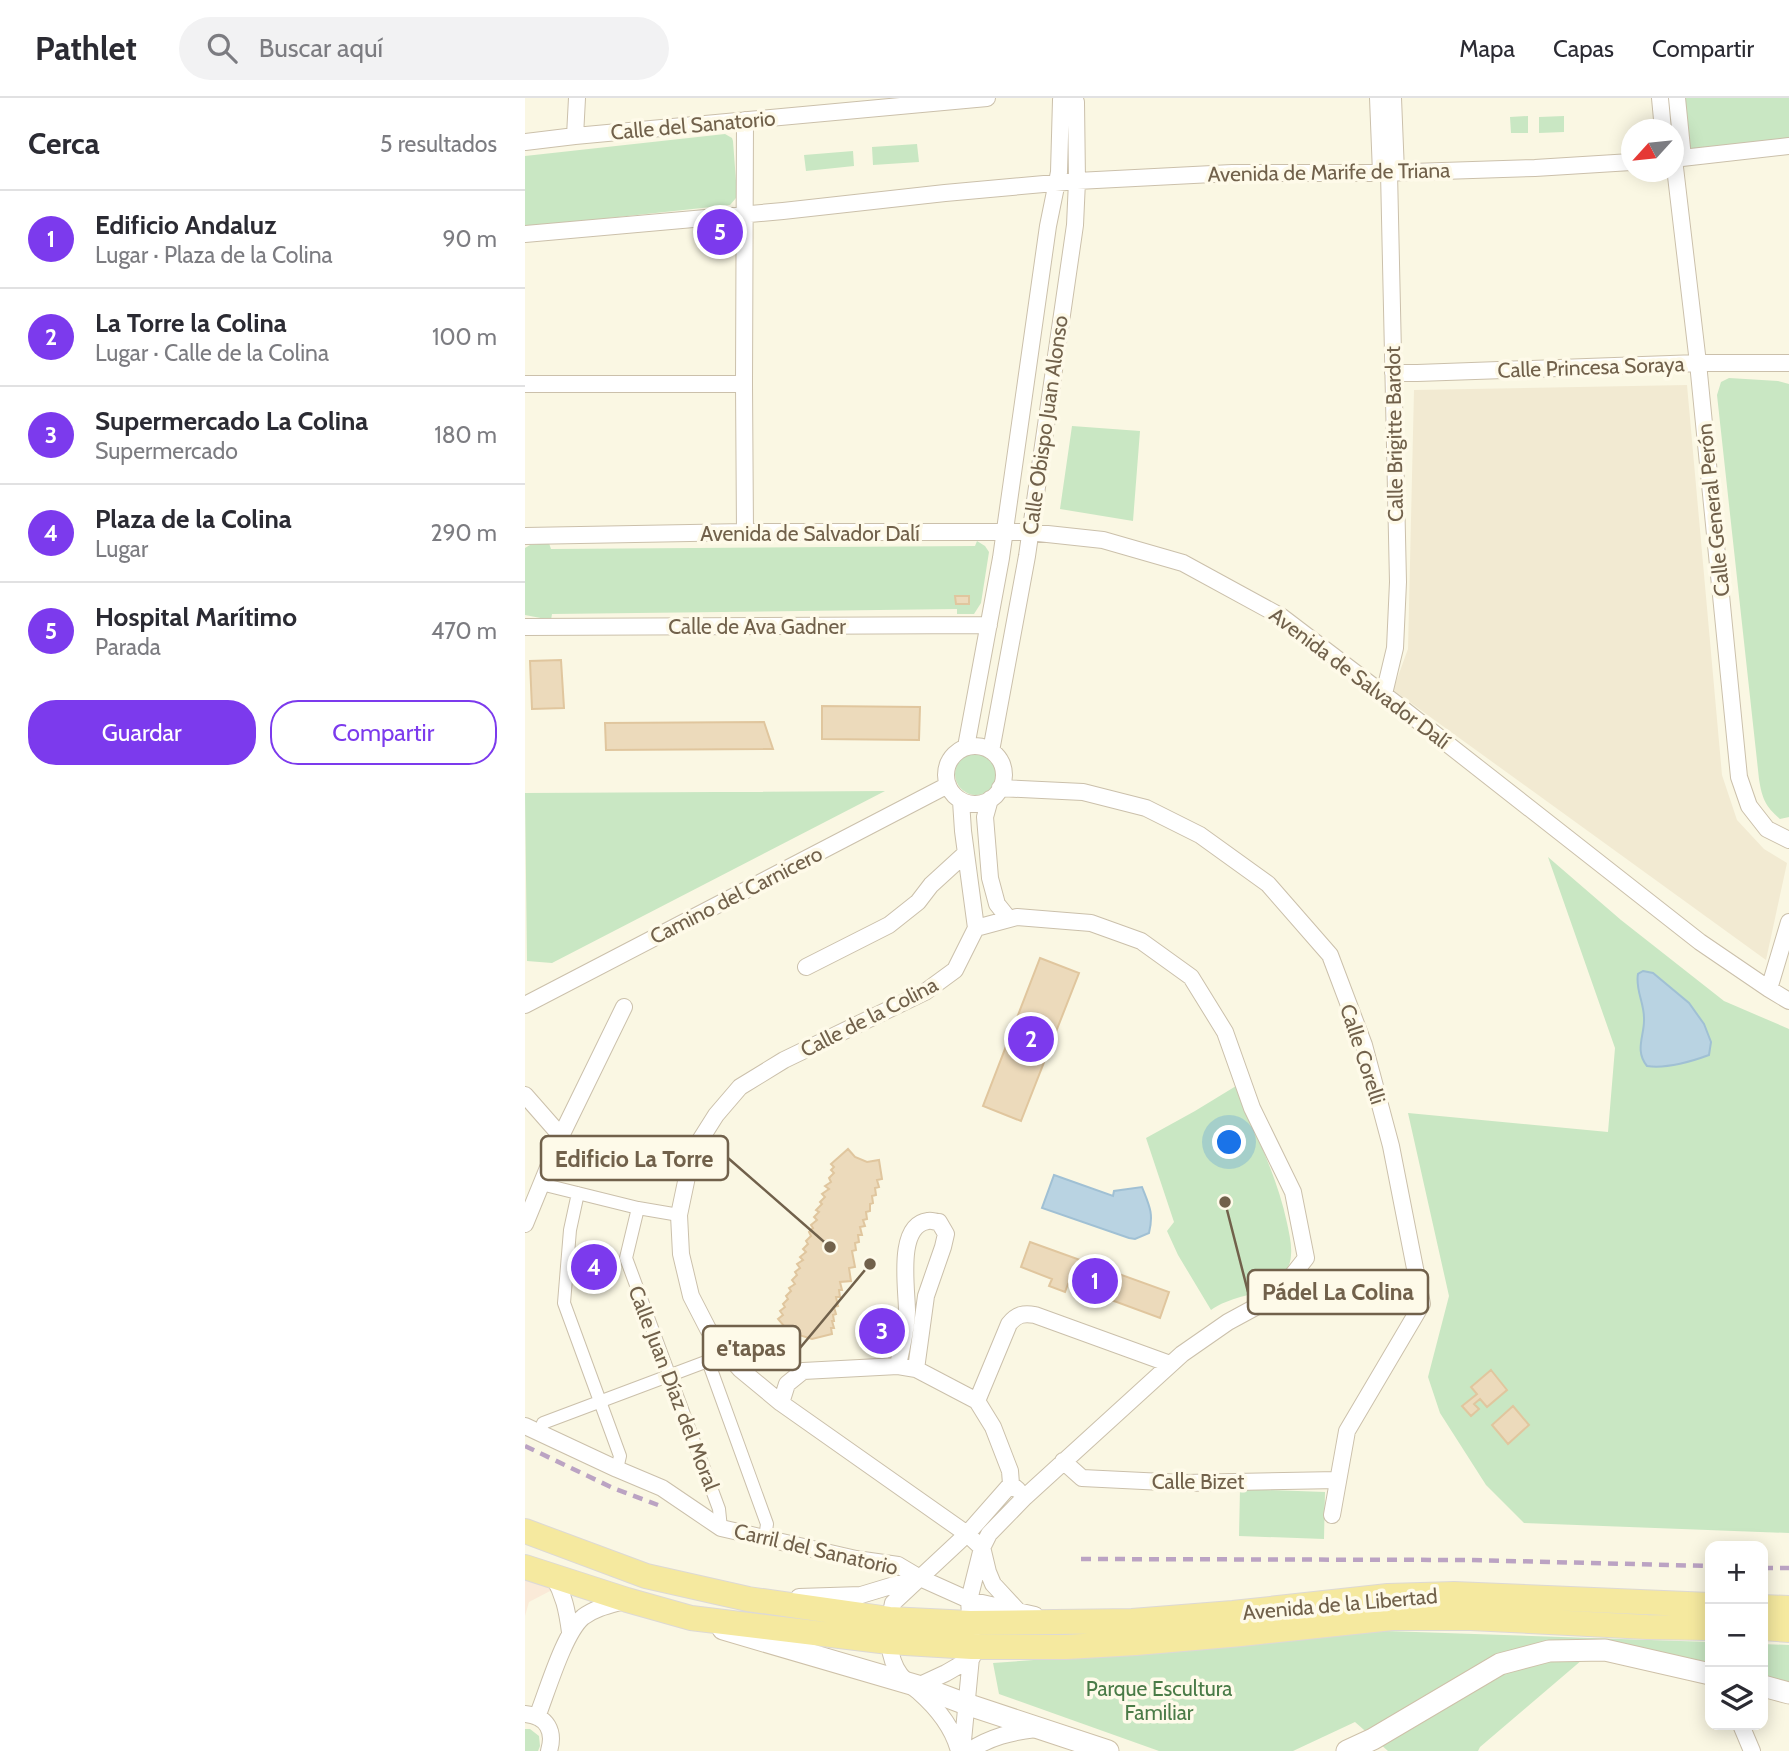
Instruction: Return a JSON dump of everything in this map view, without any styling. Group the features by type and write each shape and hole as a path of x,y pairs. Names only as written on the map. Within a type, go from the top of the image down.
{"main road":[{"path":"525,1531 646,1576 889,1630"},
{"path":"525,1567 746,1637 912,1684 1108,1751"},
{"name":"Avenida de la Libertad","path":"971,1632 1061,1623 1132,1622 1388,1596 1454,1594 1705,1605"},
{"path":"1768,1607 1789,1608"},
{"path":"691,1618 971,1632"},
{"name":"Avenida de la Libertad","path":"971,1632 1066,1647 1241,1634 1392,1618 1471,1618 1705,1628"},
{"path":"1768,1628 1789,1630"},
{"path":"1347,1751 1374,1745 1500,1664 1549,1651 1605,1650 1705,1673"},
{"path":"1768,1689 1789,1693"}],"street":[{"path":"575,136 577,98"},
{"name":"Calle del Sanatorio","path":"525,142 745,120 849,104 987,98"},
{"name":"Calle Obispo Juan Alonso","path":"966,747 1005,532 1048,226 1058,183 1063,98"},
{"name":"Calle Obispo Juan Alonso","path":"992,751 1029,532 1075,225 1077,181 1074,98"},
{"name":"Calle Brigitte Bardot","path":"1378,98 1389,172"},
{"name":"Calle Brigitte Bardot","path":"1384,694 1395,648 1397,596 1389,172 1393,98"},
{"path":"1660,98 1662,119"},
{"name":"Calle General Perón","path":"1677,98 1677,119"},
{"path":"745,120 745,532"},
{"path":"1684,158 1789,146"},
{"name":"Avenida de Marife de Triana","path":"525,234 745,215 1077,181 1232,173 1389,172 1621,163"},
{"name":"Calle General Perón","path":"1679,182 1739,777 1749,806 1767,829 1789,840"},
{"path":"1026,186 1039,197 1048,226"},
{"name":"Calle Princesa Soraya","path":"1393,373 1698,363 1789,363"},
{"path":"525,384 744,384"},
{"name":"Avenida de Salvador Dalí","path":"525,537 745,532 1029,532 1103,540 1183,563 1282,617 1700,942 1789,1001"},
{"name":"Calle de Ava Gadner","path":"525,627 989,625"},
{"path":"995,794 981,803 971,804 956,797 946,776 947,766 957,751 975,745 983,747 992,751 1002,763 1004,771 995,794 985,817 990,878 997,904 1009,919"},
{"name":"Camino del Carnicero","path":"525,1005 948,785"},
{"name":"Calle Corelli","path":"995,794 1083,792 1146,808 1200,835 1268,884 1330,955 1364,1045 1388,1133 1422,1304 1347,1431 1332,1515"},
{"path":"961,801 976,928 1017,917 1091,923 1141,941 1191,977 1225,1032 1252,1108 1293,1192 1306,1258 1276,1296 1228,1322 1170,1364 1063,1461 989,1534 982,1548 971,1632 961,1751"},
{"path":"806,967 889,926 918,902 931,885 966,853"},
{"path":"1769,989 1789,922"},
{"name":"Calle de la Colina","path":"976,928 955,970 925,992 784,1060 740,1087 716,1115 692,1153 679,1215 681,1254 691,1296 708,1329 740,1369 781,1402 967,1534 982,1548"},
{"path":"525,1224 561,1136 624,1007"},
{"path":"525,1095 561,1136"},
{"path":"541,1184 638,1208 679,1215"},
{"path":"578,1193 570,1230 563,1303 619,1455 617,1469"},
{"name":"Calle Juan Díaz del Moral","path":"638,1208 625,1258 719,1509 721,1528"},
{"path":"898,1366 907,1314 905,1263 910,1236 915,1227 927,1221 939,1222 946,1234 926,1296 916,1369"},
{"path":"978,1401 1009,1324 1015,1317 1025,1313 1170,1364"},
{"path":"540,1433 543,1423 708,1361 723,1350"},
{"path":"708,1361 768,1524 765,1538"},
{"path":"781,1402 787,1384 803,1371 898,1366 916,1369 978,1401 993,1427 1010,1471 1011,1484 1025,1497"},
{"name":"Carril del Sanatorio","path":"525,1426 662,1488 721,1528 856,1559 898,1565 920,1578 971,1632 1019,1611 1061,1623"},
{"name":"Calle Bizet","path":"1063,1461 1082,1478 1184,1483 1338,1480"},
{"path":"961,1751 942,1718 897,1671 890,1655 889,1630 893,1603 967,1534 1011,1484"},
{"path":"982,1548 993,1584 1019,1611"},
{"path":"553,1576 568,1611 570,1632"},
{"path":"748,1599 861,1595 920,1578"},
{"path":"552,1750 549,1729 544,1721 531,1716 570,1632 583,1617 599,1608 627,1600"},
{"path":"912,1684 939,1676 971,1632"},
{"path":"1768,1690 1789,1699"},
{"path":"969,1751 1007,1733 1039,1728"},
{"path":"1743,1730 1752,1751"}],"shaded area":[{"path":"1687,385 1722,775 1737,820 1764,849 1787,863 1766,960 1393,690 1408,649 1414,390"},
{"path":"525,1576 553,1585 552,1590 529,1602 525,1616"}],"green space":[{"path":"1683,98 1789,98 1789,138 1688,149"},
{"path":"1528,116 1528,133 1511,133 1510,117"},
{"path":"1564,116 1564,132 1539,133 1539,117"},
{"path":"725,134 733,141 737,194 730,205 525,227 525,156"},
{"path":"917,144 919,162 873,165 872,147"},
{"path":"853,151 854,166 806,171 804,155"},
{"path":"1729,378 1789,384 1789,817 1780,819 1765,801 1759,779 1717,395 1721,382"},
{"path":"1072,426 1140,431 1133,521 1060,509"},
{"path":"977,541 989,552 981,603 974,614 957,614 957,609 552,614 551,620 525,615 525,548 530,545 549,543 551,549 975,546"},
{"path":"976,753 991,759 997,774 991,789 976,795 961,789 955,774 961,759"},
{"path":"885,791 552,963 527,961 525,793"},
{"path":"1548,857 1621,920 1724,1001 1789,1029 1789,1533 1524,1523 1486,1485 1440,1413 1428,1377 1449,1296 1408,1113 1608,1132 1615,1048"},
{"path":"1236,1086 1265,1153 1283,1205 1291,1259 1282,1278 1276,1283 1211,1310 1167,1231 1174,1222 1146,1138"},
{"path":"1240,1489 1325,1492 1324,1539 1239,1536"},
{"name":"Parque Escultura Familiar","path":"1386,1631 1705,1642 1705,1664 1603,1642 1478,1751 1388,1751 1355,1722 1293,1751 1159,1751 999,1694 993,1663 1217,1647"},
{"path":"1768,1644 1789,1645 1789,1682 1768,1677"},
{"path":"525,1729 530,1729 539,1736 538,1751 525,1751"}],"water":[{"path":"1643,971 1653,973 1689,1003 1704,1024 1711,1042 1709,1055 1670,1066 1647,1066 1641,1054 1644,1018 1637,980 1638,974"},
{"path":"1054,1175 1113,1196 1114,1191 1142,1187 1151,1214 1149,1233 1135,1239 1129,1238 1042,1208"}],"building":[{"path":"955,596 969,596 969,604 956,604"},
{"path":"561,660 564,708 532,709 530,661"},
{"path":"822,706 920,707 919,740 822,739"},
{"path":"764,722 773,749 606,750 605,723"},
{"path":"1040,958 1079,973 1021,1121 983,1106"},
{"path":"848,1149 855,1157 867,1162 879,1160 882,1179 877,1180 879,1187 875,1188 876,1195 872,1196 870,1211 866,1212 867,1219 863,1220 865,1226 860,1227 862,1235 858,1235 856,1250 852,1251 855,1267 849,1268 851,1281 840,1282 842,1290 839,1290 840,1297 836,1297 838,1306 834,1307 836,1314 833,1315 832,1334 812,1339 789,1332 778,1319 783,1315 780,1311 785,1307 783,1304 788,1299 786,1296 791,1291 789,1288 795,1284 792,1280 800,1268 797,1264 803,1260 800,1257 806,1252 803,1249 811,1236 811,1225 817,1220 814,1217 819,1212 816,1210 825,1197 822,1194 829,1189 825,1186 831,1182 829,1178 834,1173 831,1164"},
{"path":"1030,1242 1169,1292 1160,1318 1068,1284 1065,1292 1049,1286 1052,1279 1021,1267"},
{"path":"1491,1370 1507,1390 1487,1407 1480,1399 1474,1404 1479,1409 1471,1416 1462,1406 1477,1394 1471,1387"},
{"path":"1513,1406 1529,1425 1508,1444 1492,1425"}],"railway":[{"path":"525,1446 613,1488 658,1505"},
{"path":"1081,1559 1471,1560 1705,1566"},
{"path":"1768,1568 1789,1568"}],"place":[{"name":"Hospital Marítimo","path":"720,232"},
{"name":"La Torre la Colina","path":"1031,1039"},
{"name":"Pádel La Colina","path":"1225,1202"},
{"name":"Edificio La Torre","path":"830,1247"},
{"name":"e'tapas","path":"870,1264"},
{"name":"Plaza de la Colina","path":"594,1267"},
{"name":"Edificio Andaluz","path":"1095,1281"},
{"name":"Supermercado La Colina","path":"882,1331"}]}
